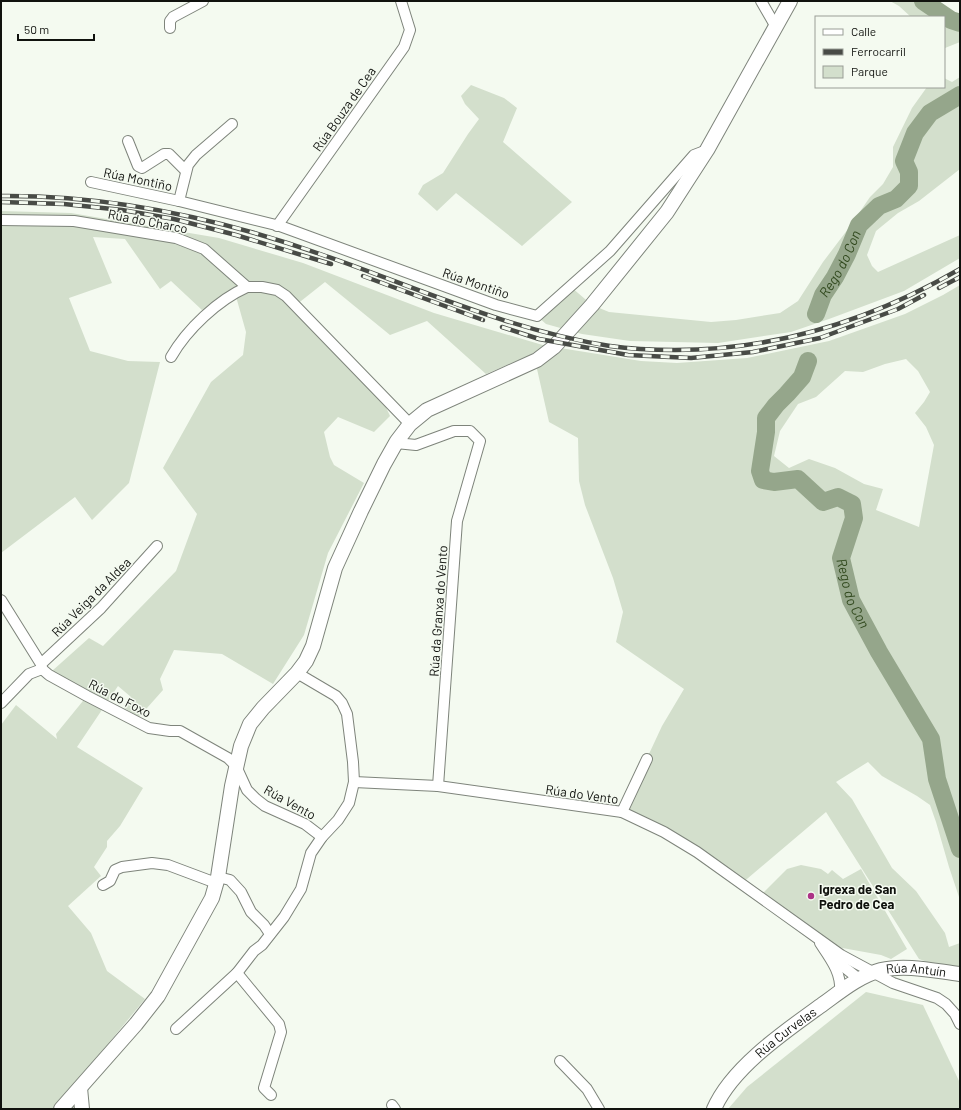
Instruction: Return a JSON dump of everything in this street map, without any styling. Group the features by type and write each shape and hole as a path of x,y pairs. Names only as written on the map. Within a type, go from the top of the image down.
{"main road":[{"path":"61,1109 136,1024 158,996 212,898 217,880 232,786 241,746 250,724 263,708 297,673 306,661 312,646 335,568 384,464 396,443 410,424 427,410 537,360 554,347 592,304 667,212 707,150 790,1"},
{"name":"Rúa Antuín","path":"872,972 896,968 914,968 960,974"},
{"name":"Rúa Curvelas","path":"714,1109 725,1090 744,1068 791,1027 859,979 872,972"},
{"path":"80,1088 82,1109"}],"street":[{"path":"170,28 170,22 173,16 203,1"},
{"name":"Rúa Bouza de Cea","path":"277,226 404,48 410,30 401,1"},
{"path":"761,1 776,27"},
{"name":"Rúa Montiño","path":"179,201 188,165 196,155 232,124"},
{"name":"Rúa Montiño","path":"128,141 138,166 142,168 164,154 169,154 186,171"},
{"name":"Rúa Montiño","path":"91,182 179,201 277,226 496,305 537,316 610,251 694,155 707,150"},
{"name":"Rúa do Charco","path":"1,220 74,221 176,238 204,249 247,286"},
{"path":"172,357 180,342 214,308 247,286 277,290 286,296 410,424"},
{"name":"Rúa da Granxa do Vento","path":"396,443 416,445 454,431 470,430 480,441 457,521 438,786"},
{"name":"Rúa Veiga da Aldea","path":"42,666 101,608 157,546"},
{"path":"1,600 42,666 29,674 1,703"},
{"name":"Rúa do Foxo","path":"42,666 49,675 149,728 180,731 228,758 236,766"},
{"path":"176,1029 237,974 284,917 301,889 310,853 322,837 338,820 349,803 354,782 347,714 342,703 336,696 297,673"},
{"path":"622,812 647,759"},
{"name":"Rúa Vento","path":"236,766 247,790 256,799 278,813 305,824 322,837"},
{"name":"Rúa do Vento","path":"354,782 438,786 622,812 664,832 697,852 841,955 893,983 937,998 946,1004 955,1014 960,1024"},
{"path":"103,885 110,881 115,870 122,867 152,863 168,865 217,880 230,880 241,892 251,912 264,925 270,934"},
{"name":"Rúa do Vento","path":"818,940 840,977 840,992"},
{"name":"Rúa do Vento","path":"827,954 859,979"},
{"path":"237,974 279,1024 281,1032 264,1088 271,1095"},
{"path":"560,1061 587,1089 599,1109"}],"green space":[{"path":"890,1 931,1 954,18 960,19 960,42 945,48 945,16 910,16 899,6"},
{"path":"960,77 960,169 919,201 898,213 876,231 867,255 872,266 878,272 960,235 960,258 904,291 791,332 718,343 630,341 582,334 546,324 537,316 571,287 592,305 609,312 711,322 736,320 780,313 798,301 823,262 870,197 883,184 893,167 893,147 912,108 926,88 945,88 945,78 952,82"},
{"path":"471,85 504,98 517,108 503,142 572,202 522,246 456,193 437,211 418,194 423,185 443,173 479,119 465,104 461,96"},
{"path":"1,211 71,213 219,238 303,263 434,313 546,346 526,357 486,374 427,321 390,335 325,282 296,305 379,392 390,416 374,432 338,417 324,432 330,457 334,465 364,483 328,553 304,635 273,684 222,654 174,650 160,679 163,690 139,717 124,708 131,697 118,686 77,747 143,788 120,826 107,841 107,847 94,867 101,876 68,906 91,933 107,971 145,999 84,1073 82,1109 1,1109 1,725 16,705 57,739 56,734 87,696 52,671 89,638 103,646 176,571 197,514 163,468 211,382 243,355 246,332 235,293 220,303 202,310 171,281 160,289 125,239 93,237 112,283 69,298 90,351 128,361 160,362 129,483 92,520 75,497 1,553"},
{"path":"960,285 960,917 959,897 930,805 882,776 868,762 836,782 852,799 892,868 916,891 945,933 949,947 960,943 960,970 938,966 919,959 826,812 741,884 622,812 662,726 684,689 616,642 623,612 613,578 585,505 579,481 578,438 549,422 537,369 527,364 554,347 641,361 677,363 747,358 829,341 905,314","holes":["906,359 918,371 930,392 915,413 926,427 934,445 919,527 876,510 883,489 864,484 835,468 809,459 789,468 774,456 780,431 798,404 816,397 845,371 863,372 885,364"]},
{"path":"801,865 821,869 828,874 832,870 843,879 861,869 907,949 891,959 881,955 837,947 762,894 787,869"},
{"path":"866,992 923,1005 960,1083 960,1109 728,1109 747,1087"}],"waterway":[{"name":"Rego do Con","path":"923,1 951,20 960,23"},
{"name":"Rego do Con","path":"816,314 823,295 835,277 847,254 859,225 879,206 896,199 909,186 909,172 904,161 915,133 930,113 960,95"},
{"name":"Rego do Con","path":"808,361 802,377 766,418 766,432 760,471 763,480 774,482 798,479 823,502 838,497 852,504 854,518 841,558 851,600 879,652 931,739 937,779 960,849"}],"railway":[{"path":"1,196 42,197 122,204 203,220 281,241 499,319 535,330 572,339 634,349 713,349 750,345 787,338 823,329 858,317 893,303 960,269"},
{"path":"1,202 64,204 122,210 174,219 236,235 331,264"},
{"path":"363,276 483,320"},
{"path":"939,288 960,277"},
{"path":"502,327 539,339 628,355 691,358 753,352 820,338 898,309 924,295"}],"place":[{"name":"Igrexa de San Pedro de Cea","path":"811,896"}]}
